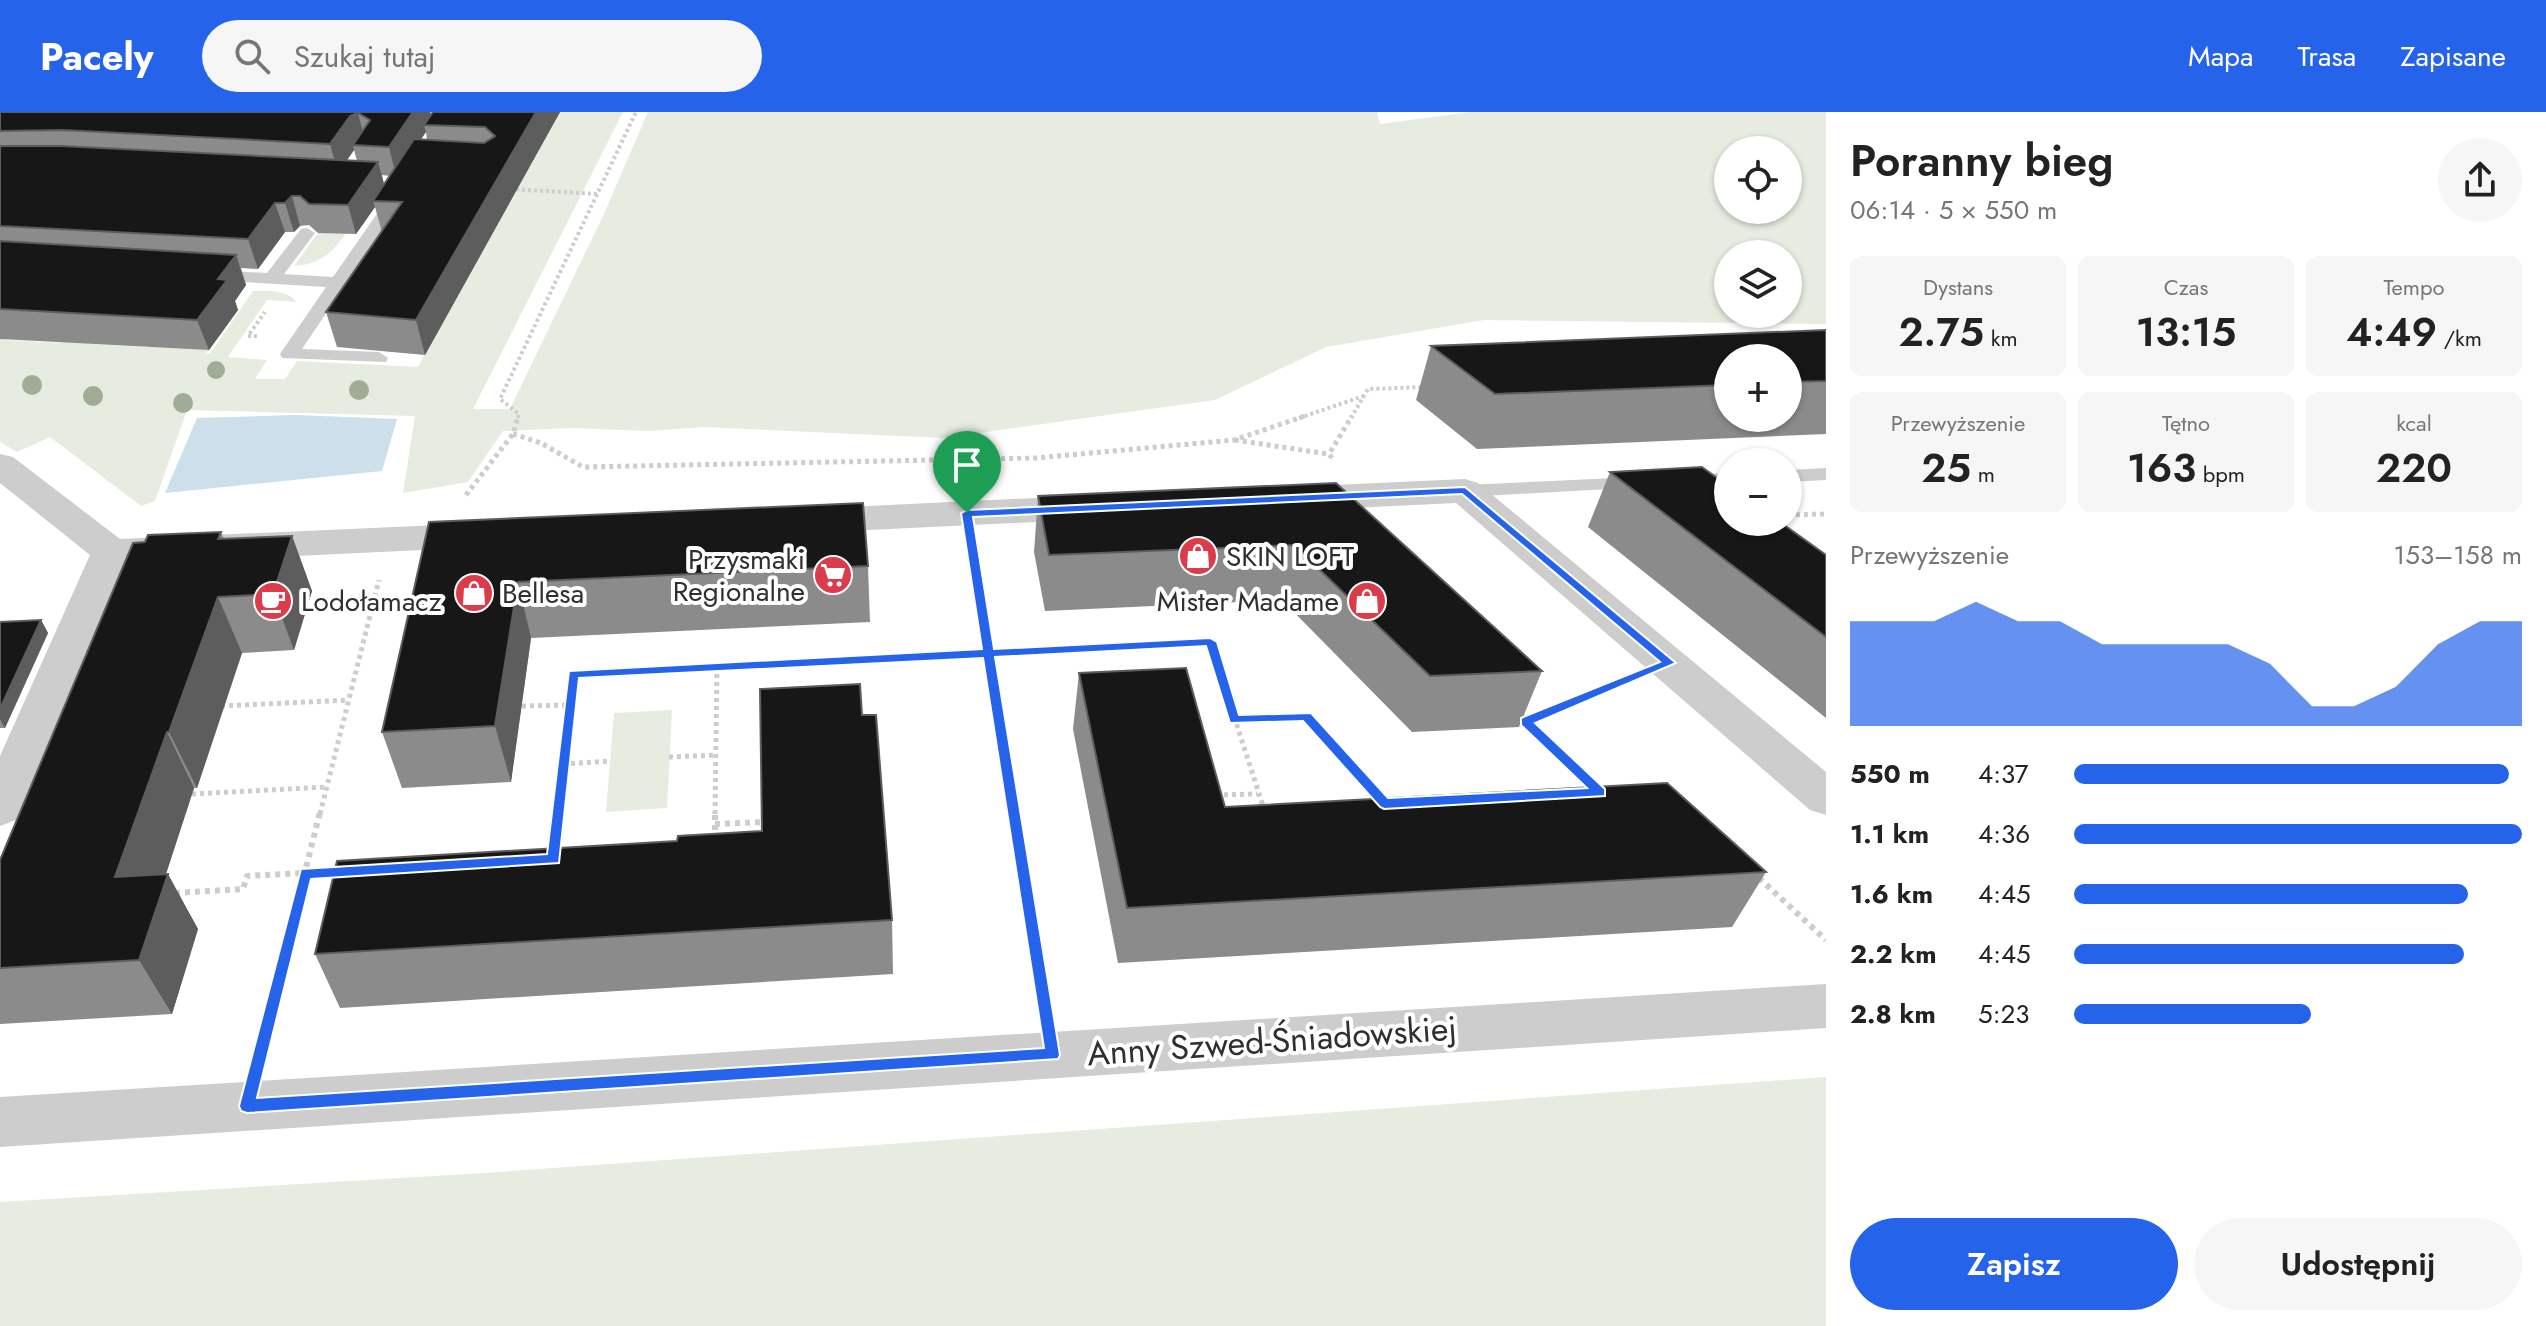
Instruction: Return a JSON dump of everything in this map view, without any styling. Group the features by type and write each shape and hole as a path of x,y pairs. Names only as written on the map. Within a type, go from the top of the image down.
{"street":[{"path":"0,465 111,552 513,534"},
{"path":"1253,500 1465,491 1826,798"},
{"path":"763,523 1125,506"},
{"path":"0,808 111,552"},
{"name":"Anny Szwed-Śniadowskiej","path":"0,1122 1826,1006"}],"lane":[{"path":"379,358 289,354 405,184 389,183"},
{"path":"272,279 307,233"},
{"path":"192,274 339,283"},
{"path":"1802,475 1826,474"},
{"path":"1465,491 1714,479"}],"path":[{"path":"419,538 454,511 513,434 519,414 500,399 636,112"},
{"path":"506,189 597,194"},
{"path":"1329,454 1368,389 1440,386"},
{"path":"513,434 541,443 583,467 1036,458 1234,440 1364,396"},
{"path":"1234,440 1329,454"},
{"path":"1329,454 1335,465"},
{"path":"967,513 1052,1055"},
{"path":"1802,515 1826,514"},
{"path":"247,1106 381,575"},
{"path":"554,859 573,674 1210,642 1262,809"},
{"path":"1525,721 1669,663"},
{"path":"715,850 717,666"},
{"path":"221,706 349,700"},
{"path":"522,706 570,705"},
{"path":"1514,711 1600,792 1586,793"},
{"path":"1234,720 1306,716 1384,804"},
{"path":"669,757 716,755"},
{"path":"563,764 610,761"},
{"path":"192,794 327,787"},
{"path":"1211,796 1257,794"},
{"path":"1373,804 1398,803"},
{"path":"1251,810 1276,809"},
{"path":"715,824 767,822"},
{"path":"168,893 243,889 247,876 351,871"},
{"path":"1755,875 1826,940"}],"shaded area":[{"path":"552,112 623,112 473,409 510,409 603,216 648,112 1377,112 1380,124 1471,112 1826,112 1826,324 1802,324 1802,240 1714,240 1714,323 1484,320 1326,347 1215,400 942,438 704,427 649,431 573,428 503,431 468,482 403,493 415,416 187,410 155,501 141,506 50,437 17,452 0,442 0,335 5,340 61,343 65,338 92,344 149,347 153,343 209,350 206,354 210,354 253,291 271,291 288,295 296,302 267,300 228,357 267,360 255,379 285,379 297,361 418,367"},
{"path":"365,203 329,253 319,260 294,266 331,215"},
{"path":"672,710 667,808 606,812 614,713"},
{"path":"1826,1077 1826,1326 0,1326 0,1202 485,1173"}],"water":[{"path":"295,415 397,419 382,471 165,493 197,418"}],"building":[{"path":"0,112 413,112 389,147 353,145 370,120 358,113 350,116 330,144 63,130 0,131"},
{"path":"433,112 536,112 416,320 326,312 402,202 373,201 414,139 484,143 495,136 485,127 424,125"},
{"path":"0,146 62,146 378,162 348,205 309,204 300,196 292,196 285,203 275,203 248,239 0,226"},
{"path":"0,241 236,255 218,279 227,280 197,320 0,309"},
{"path":"1826,330 1826,381 1802,382 1802,344 1714,344 1714,386 1495,394 1431,346"},
{"path":"1702,467 1714,476 1714,536 1800,536 1826,555 1826,637 1610,472"},
{"path":"1336,483 1542,671 1430,676 1294,545 1049,555 1038,496"},
{"path":"863,503 868,566 518,582 495,726 382,732 429,522"},
{"path":"221,532 218,539 292,536 273,594 218,597 167,732 115,877 168,874 139,960 0,968 0,860 133,543 145,542 148,535"},
{"path":"41,620 0,709 0,622"},
{"path":"1186,668 1225,807 1667,783 1766,872 1127,908 1079,673"},
{"path":"860,684 862,715 876,715 892,920 315,954 337,861 677,841 678,836 762,831 760,689"}],"place":[{"name":"SKIN LOFT","path":"1198,556"},
{"name":"Przysmaki Regionalne","path":"833,575"},
{"name":"Bellesa","path":"474,593"},
{"name":"Lodołamacz","path":"273,601"},
{"name":"Mister Madame","path":"1367,601"}],"route":[{"path":"967,513 989,653 573,674 554,859 306,873 247,1106 1052,1055 989,653 1210,642 1234,720 1306,716 1384,804 1600,792 1525,721 1669,663 1465,491 967,513"}]}
